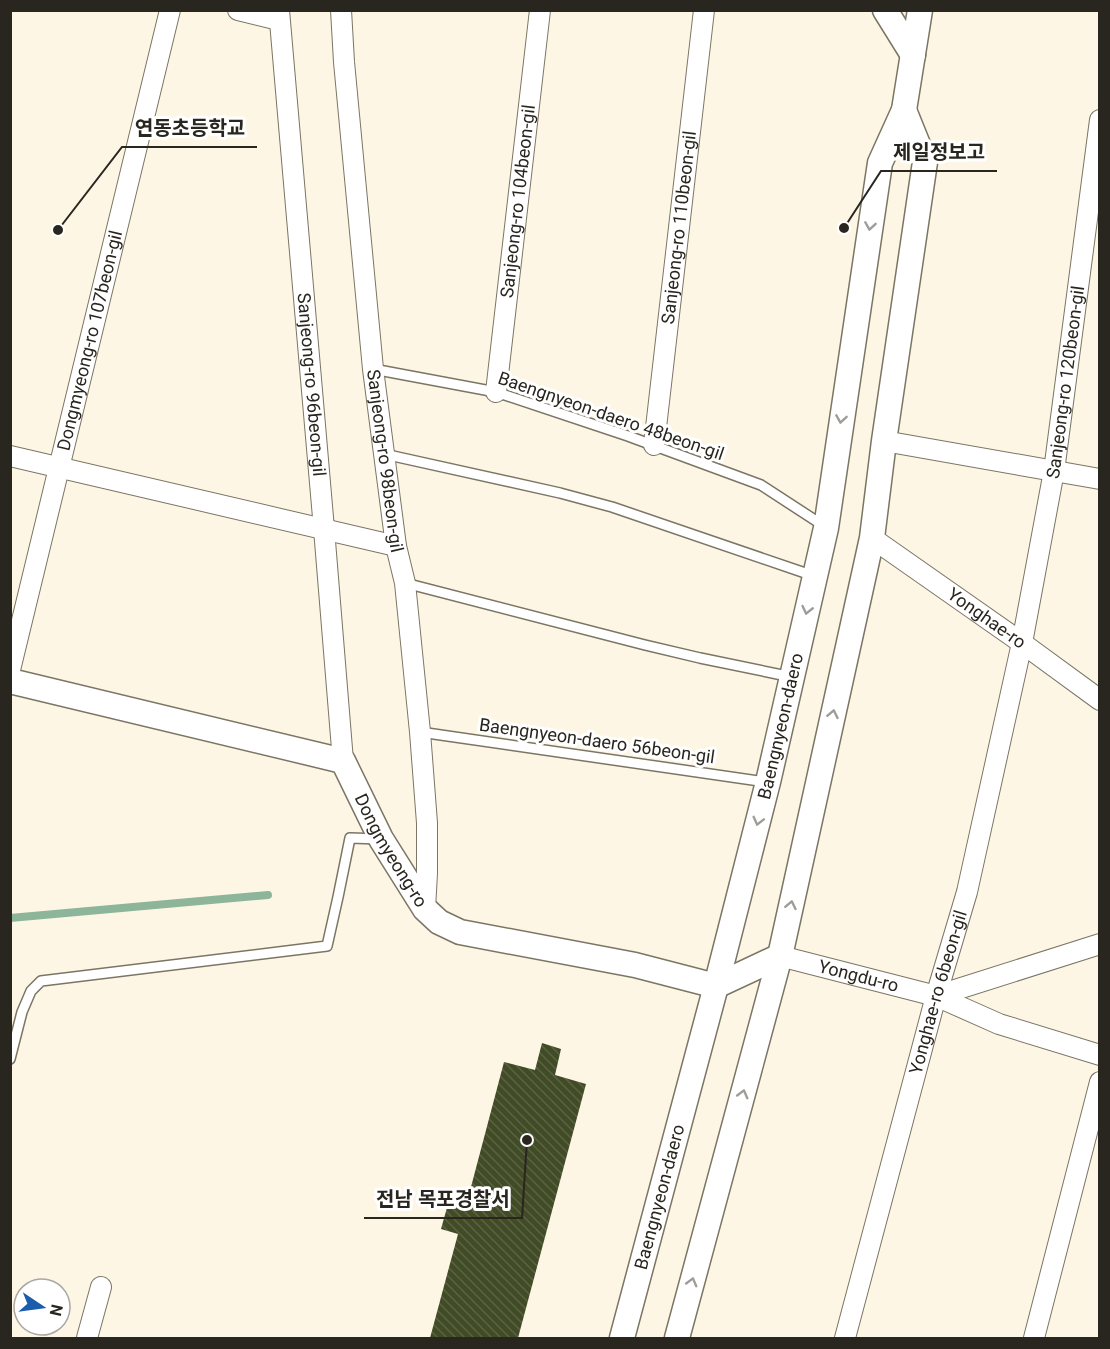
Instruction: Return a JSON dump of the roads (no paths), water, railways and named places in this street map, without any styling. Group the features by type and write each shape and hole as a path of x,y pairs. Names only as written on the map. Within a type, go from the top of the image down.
{"street":[{"name":"Dongmyeong-ro 107beon-gil","path":"10,670 170,10"},
{"path":"238,10 279,15"},
{"name":"Sanjeong-ro 98beon-gil","path":"341,10 373,369 396,546 405,583 420,732 427,823 425,909"},
{"name":"Sanjeong-ro 104beon-gil","path":"496,392 540,10"},
{"name":"Sanjeong-ro 110beon-gil","path":"654,445 704,10"},
{"path":"885,10 913,55"},
{"name":"Baengnyeon-daero","path":"622,1338 716,986 792,677 825,528 880,163 904,110 920,10"},
{"name":"Sanjeong-ro 96beon-gil","path":"279,15 343,761"},
{"path":"677,1338 780,956 872,538 925,162 904,110"},
{"name":"Sanjeong-ro 120beon-gil","path":"1022,643 1054,471 1100,120"},
{"path":"884,441 1100,479"},
{"path":"10,456 396,546"},
{"name":"Yonghae-ro","path":"872,538 1100,700"},
{"name":"Yonghae-ro 6beon-gil","path":"845,1338 936,996 967,892 1022,643"},
{"path":"10,681 343,761"},
{"name":"Dongmyeong-ro","path":"343,761 381,839 425,909 439,922 460,932 635,965 716,986"},
{"path":"936,996 1100,944"},
{"path":"716,986 780,956"},
{"name":"Yongdu-ro","path":"780,956 936,996 999,1024 1100,1055"},
{"path":"1034,1338 1100,1082"},
{"path":"87,1338 101,1287"}],"lane":[{"name":"Baengnyeon-daero 48beon-gil","path":"373,369 496,392 654,445 761,485 825,528"},
{"path":"384,454 591,501 814,576"},
{"path":"405,583 645,645 792,677"},
{"name":"Baengnyeon-daero 56beon-gil","path":"420,732 768,782"},
{"path":"10,1059 22,1012 31,991 41,981 327,946 350,838 381,839"}],"waterway":[{"path":"10,918 268,895"}],"place":[{"name":"제일정보고","path":"844,228"},
{"name":"연동초등학교","path":"58,230"},
{"name":"전남 목포경찰서","path":"527,1140"}]}
